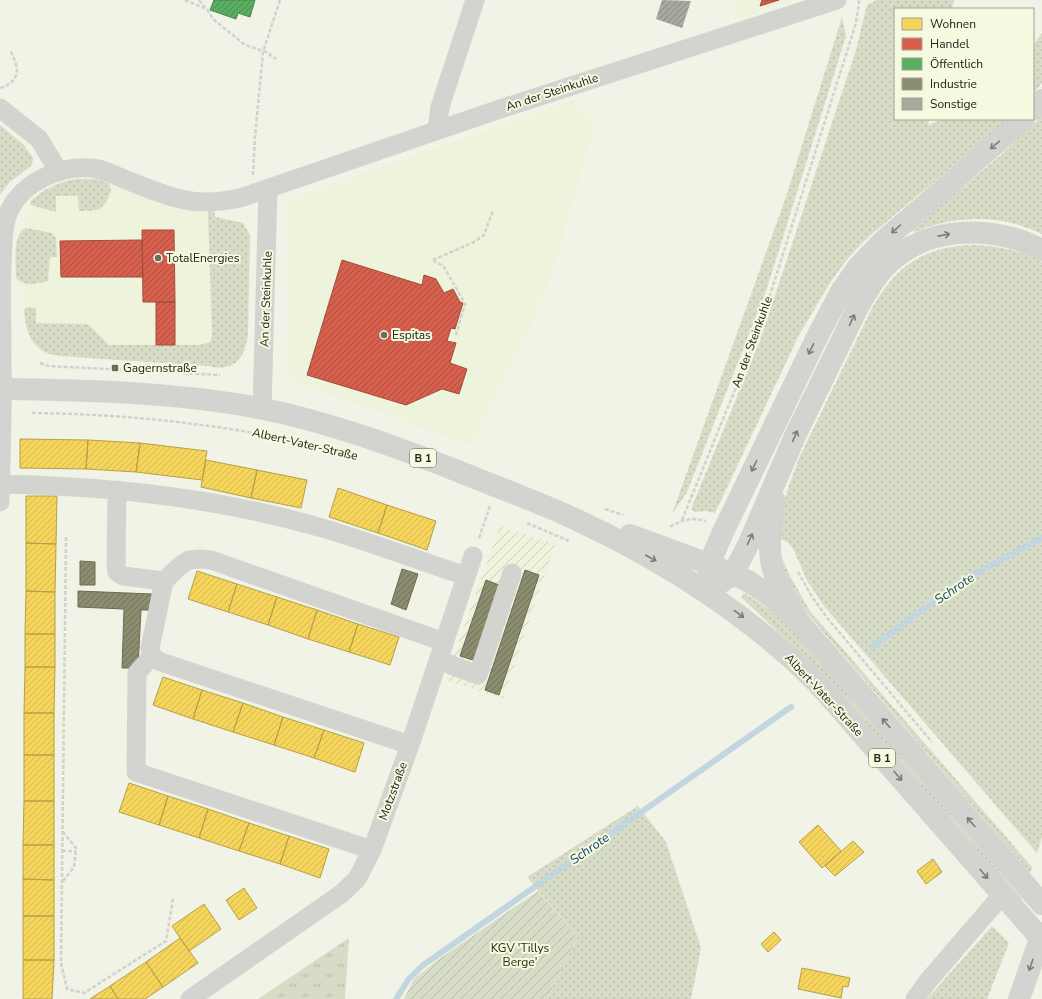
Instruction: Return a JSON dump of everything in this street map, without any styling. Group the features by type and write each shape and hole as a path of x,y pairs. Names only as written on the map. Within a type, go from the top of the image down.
{"main road":[{"path":"1034,109 1042,100"},
{"path":"707,592 709,564 724,530 814,342 835,301 854,272 867,256 900,225 998,143 1023,120"},
{"path":"707,592 733,574 795,436 858,307 876,278 892,260 908,249 926,240 952,234 968,233 998,235 1019,240 1042,250"},
{"name":"Albert-Vater-Straße","path":"1,389 133,392 199,399 262,409 331,427 403,450 579,520 645,540 733,574 763,590 799,622 1042,904"},
{"path":"780,472 771,528 771,561 779,583 799,622"},
{"name":"Albert-Vater-Straße","path":"579,520 659,562 707,592 761,632 810,677 1042,940"},
{"path":"1019,998 1042,933"}],"street":[{"path":"437,130 440,107 475,0"},
{"name":"An der Steinkuhle","path":"1,389 3,252 8,215 14,202 30,186 40,180 59,172 93,168 178,200 202,203 233,200 261,185 437,130 837,0"},
{"path":"0,108 39,139 59,172"},
{"name":"An der Steinkuhle","path":"261,185 262,409"},
{"path":"0,502 1,389"},
{"path":"0,484 71,486 190,499 290,520 343,535 466,576"},
{"path":"117,490 116,566 118,572 123,576 164,581"},
{"name":"Motzstraße","path":"190,999 347,889 361,873 372,850 410,745 473,556"},
{"path":"410,745 161,662 152,656 150,648 164,581 181,565 189,560 211,560 444,642"},
{"path":"438,660 478,675 512,573"},
{"path":"152,656 137,673 136,772 372,850"},
{"path":"915,999 928,981 1002,895"}],"path":[{"path":"185,0 207,9"},
{"path":"199,0 213,19 245,45 276,59"},
{"path":"261,185 255,137 263,52 280,0"},
{"name":"An der Steinkuhle","path":"682,520 758,333 856,23 859,3 858,0"},
{"path":"0,88 11,83 16,75 17,65 10,50"},
{"path":"456,335 465,304 444,267 433,260 474,242 484,235 493,210"},
{"path":"40,364 49,366 220,375"},
{"name":"Albert-Vater-Straße","path":"32,413 186,422 242,430 317,445"},
{"path":"483,504 497,510"},
{"path":"473,556 490,506"},
{"path":"526,522 570,542"},
{"path":"66,537 61,963 67,989 84,993 166,941 173,899"},
{"path":"797,570 811,595 828,619 933,743"},
{"path":"62,832 76,848 74,867 62,881"},
{"path":"62,851 76,851"}],"shaded area":[{"path":"738,0 795,0 737,19 733,14"},
{"path":"574,100 595,123 555,264 530,330 472,446 290,380 289,199"},
{"path":"85,178 105,181 140,196 177,209 214,210 214,217 243,223 250,235 248,335 245,350 234,364 219,368 59,356 44,353 35,346 30,338 25,319 23,286 16,286 16,241 30,202 37,195 55,184"},
{"path":"500,526 555,544 503,699 445,680"}],"green space":[{"path":"877,0 954,0 952,8 894,8 894,120 929,120 928,125 940,120 1008,120 866,239 844,263 828,286 799,335 715,513 705,511 695,512 691,509 761,338 856,50 867,5"},
{"path":"842,17 846,36 766,291 687,492 672,514 786,197"},
{"path":"1042,33 1042,83 1034,92 1034,45"},
{"path":"1042,116 1042,234 1027,227 1011,223 978,219 946,222 915,232 911,230 1001,155"},
{"path":"0,125 24,145 33,158 32,165 9,183 0,195"},
{"path":"75,179 96,179 109,183 111,190 103,206 96,210 79,211 78,196 56,196 56,212 31,205 30,202 45,190 62,182"},
{"path":"214,210 215,217 243,223 250,235 248,335 244,351 236,362 225,367 217,367 59,356 42,350 32,340 25,318 24,309 28,307 36,308 36,323 88,324 109,345 199,345 210,342 212,336 208,211"},
{"path":"26,228 52,233 56,238 57,257 50,257 48,281 27,284 16,278 15,258 17,243 22,231"},
{"path":"974,245 1009,249 1025,254 1042,262 1042,837 1037,853 824,606 806,579 794,550 788,542 778,539 787,491 800,456 872,308 881,293 902,270 913,261 926,254 940,249 956,246"},
{"path":"781,556 790,576 810,611 1032,867 1030,873 807,613 787,579"},
{"path":"744,593 769,609 797,635 1022,898 1021,902 824,675 741,597"},
{"path":"638,806 666,842 701,948 691,999 547,999 578,937 527,877"},
{"name":"KGV 'Tillys Berge'","path":"538,891 578,937 547,999 404,999 414,979 439,959"},
{"path":"992,926 1009,943 987,999 927,999"},
{"path":"349,938 345,999 258,999"}],"building: Wohnen":[{"path":"20,439 88,440 86,469 20,468"},
{"path":"88,440 140,443 136,472 86,469"},
{"path":"140,443 207,451 202,480 136,472"},
{"path":"206,460 257,470 251,498 201,487"},
{"path":"257,470 307,480 301,508 251,498"},
{"path":"338,488 387,505 378,533 329,517"},
{"path":"26,496 57,496 56,544 26,543"},
{"path":"387,505 436,521 427,550 378,533"},
{"path":"26,543 56,544 55,592 26,591"},
{"path":"197,571 237,584 228,612 188,599"},
{"path":"237,584 277,597 268,625 228,612"},
{"path":"26,591 55,592 55,634 25,634"},
{"path":"277,597 317,610 308,639 268,625"},
{"path":"317,610 358,624 349,652 308,639"},
{"path":"358,624 399,637 390,665 349,652"},
{"path":"25,634 55,634 55,667 25,667"},
{"path":"25,667 55,667 54,713 24,713"},
{"path":"163,677 202,690 193,719 153,705"},
{"path":"202,690 243,703 233,732 193,719"},
{"path":"243,703 283,717 274,745 233,732"},
{"path":"24,713 54,713 54,755 24,755"},
{"path":"283,717 324,730 314,758 274,745"},
{"path":"324,730 364,743 355,772 314,758"},
{"path":"24,755 54,755 54,801 24,801"},
{"path":"129,783 168,796 159,825 119,812"},
{"path":"168,796 208,809 199,838 159,825"},
{"path":"24,801 54,801 54,845 23,845"},
{"path":"208,809 249,823 239,851 199,838"},
{"path":"249,823 289,836 280,864 239,851"},
{"path":"818,825 841,851 822,868 799,842"},
{"path":"289,836 329,849 320,878 280,864"},
{"path":"853,841 864,852 835,876 825,866"},
{"path":"23,845 54,845 54,880 23,879"},
{"path":"933,859 942,872 926,884 917,871"},
{"path":"23,879 54,880 54,916 23,916"},
{"path":"244,888 257,908 239,920 226,900"},
{"path":"204,904 221,929 189,951 172,926"},
{"path":"23,916 54,916 54,960 23,960"},
{"path":"774,932 781,940 768,952 761,944"},
{"path":"180,938 198,963 163,987 146,962"},
{"path":"23,960 54,960 52,999 23,999"},
{"path":"146,962 163,987 145,999 118,999 110,986"},
{"path":"802,968 850,978 848,987 843,986 841,998 798,989"},
{"path":"110,986 118,999 90,999"}],"building: Handel":[{"path":"762,0 779,0 760,6"},
{"name":"TotalEnergies","path":"142,230 174,230 175,302 143,302"},
{"path":"142,240 143,277 61,277 60,241"},
{"name":"Espitas","path":"342,260 422,285 424,275 436,279 444,293 453,289 460,302 463,303 455,329 451,328 447,341 456,343 450,363 467,369 459,394 442,389 406,405 307,375"},
{"path":"156,302 175,302 175,345 156,345"}],"building: Öffentlich":[{"path":"214,0 255,0 250,17 238,13 236,19 210,10"}],"building: Industrie":[{"path":"80,561 95,562 95,585 80,585"},
{"path":"402,569 418,574 406,610 391,604"},
{"path":"525,570 539,575 499,695 485,690"},
{"path":"486,580 499,585 473,660 460,656"},
{"path":"78,591 152,594 152,610 141,610 138,668 122,668 124,609 78,607"}],"building: Sonstige":[{"path":"662,0 691,1 682,28 656,19"}],"waterway":[{"name":"Schrote","path":"872,647 965,579 1042,538"},
{"name":"Schrote","path":"396,999 408,980 422,966 791,707"}],"place":[{"name":"TotalEnergies","path":"158,258"},
{"name":"Espitas","path":"384,335"},
{"name":"Gagernstraße","path":"115,368"}]}
